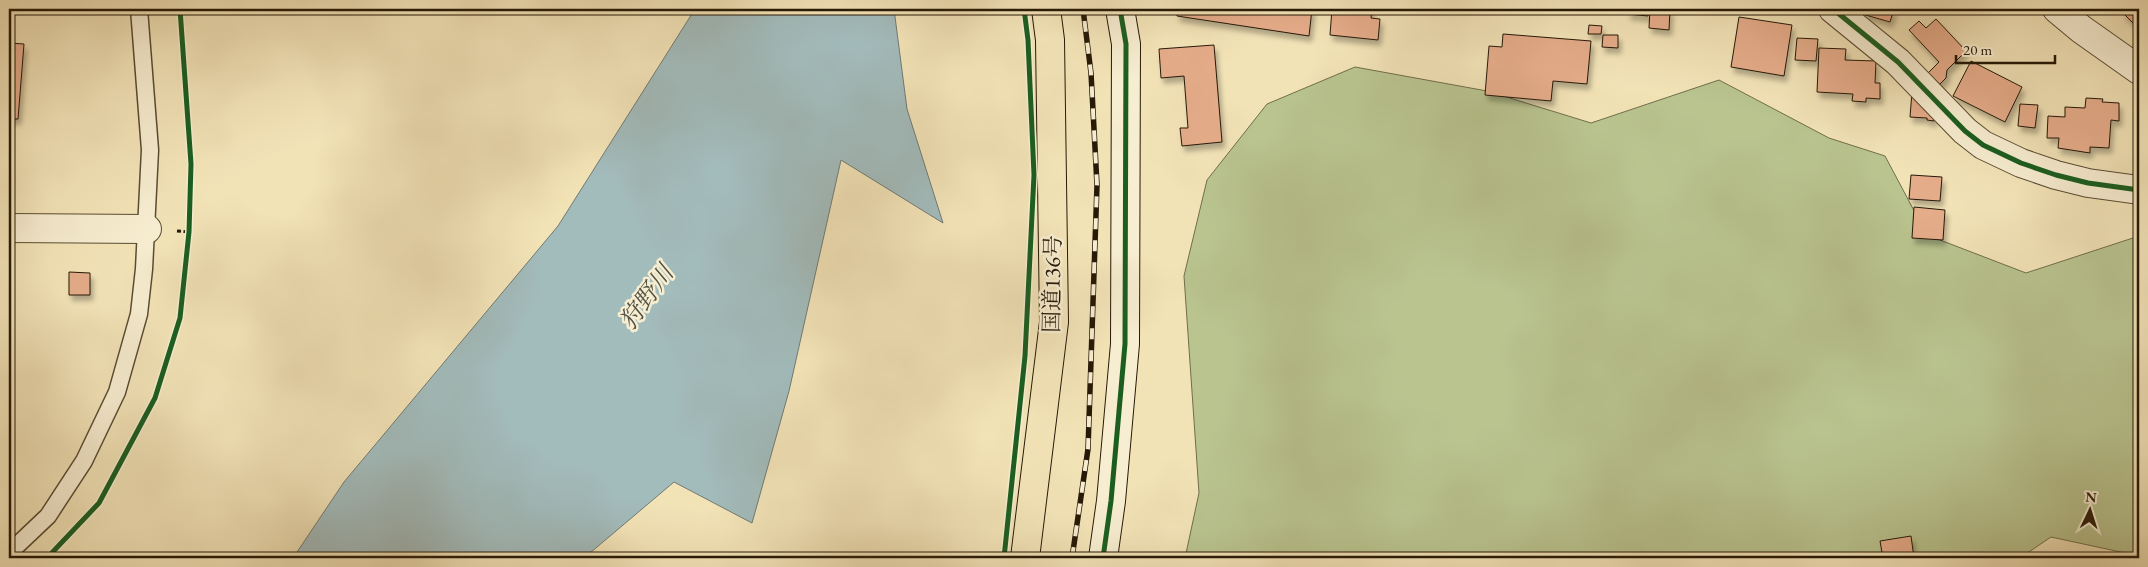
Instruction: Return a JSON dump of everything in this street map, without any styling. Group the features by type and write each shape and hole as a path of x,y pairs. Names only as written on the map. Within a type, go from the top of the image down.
{"highway":[{"name":"国道136号","path":"1024,558 1054,322 1050,40 1046,9"}],"street":[{"path":"1103,558 1111,501 1125,344 1126,44 1120,9"},
{"path":"1833,9 1898,62 1965,131 1983,145 2021,163 2056,175 2088,183 2139,190"},
{"path":"2058,9 2081,29 2139,70"},
{"path":"9,228 146,229"}],"lane":[{"path":"9,553 48,516 84,461 117,392 139,314 150,150 139,9"}],"path":[{"path":"188,242 190,222"}],"green space":[{"path":"1355,67 1487,91 1591,123 1719,80 1829,138 1885,156 1927,235 2026,273 2139,236 2139,556 2051,537 2020,558 1185,558 1199,493 1184,276 1207,180 1267,104"}],"water":[{"name":"狩野川","path":"695,9 894,9 907,109 943,223 841,160 789,391 752,523 674,482 584,558 293,558 344,482 558,226"}],"building":[{"path":"1178,9 1312,9 1309,36 1177,16"},
{"path":"1332,9 1372,9 1371,18 1380,19 1378,40 1330,35"},
{"path":"1628,9 1648,9 1648,16 1628,14"},
{"path":"1650,9 1670,9 1669,30 1649,28"},
{"path":"1863,9 1894,9 1890,22 1862,14"},
{"path":"2125,9 2139,9 2139,29 2122,12"},
{"path":"1739,17 1792,25 1784,76 1731,67"},
{"path":"1936,19 1966,51 1947,70 1946,78 1938,86 1927,74 1939,62 1909,30 1919,21 1926,28"},
{"path":"1589,25 1602,26 1601,34 1588,34"},
{"path":"1503,34 1591,41 1587,84 1553,81 1551,101 1485,95 1489,46 1502,47"},
{"path":"1603,35 1618,35 1618,48 1602,47"},
{"path":"1797,38 1818,39 1816,61 1795,60"},
{"path":"9,43 24,44 18,119 9,119"},
{"path":"1214,45 1222,142 1182,146 1180,128 1188,128 1184,76 1161,78 1159,49"},
{"path":"1819,48 1846,49 1845,60 1876,61 1875,83 1880,83 1880,99 1866,98 1866,102 1852,101 1853,94 1817,92"},
{"path":"1971,61 2022,87 2005,122 1953,96"},
{"path":"1912,92 1934,112 1934,121 1927,120 1927,118 1910,117"},
{"path":"2086,98 2103,99 2102,102 2119,103 2119,121 2111,120 2109,148 2090,147 2090,153 2058,148 2059,138 2047,138 2048,116 2065,117 2065,107 2085,108"},
{"path":"2020,104 2038,105 2035,128 2018,126"},
{"path":"1911,175 1942,177 1940,201 1909,199"},
{"path":"1914,207 1945,210 1943,240 1912,238"},
{"path":"69,272 90,273 90,295 69,295"},
{"path":"1911,536 1914,558 1883,558 1880,541"}],"railway":[{"path":"1072,558 1088,449 1097,185 1091,73 1083,9"}],"cycle path":[{"path":"47,558 99,503 155,398 180,318 189,232 191,164 180,9"},
{"path":"1004,558 1025,356 1034,175 1028,40 1024,9"},
{"path":"1103,558 1111,501 1125,344 1126,44 1120,9"},
{"path":"1833,9 1898,62 1965,131 1983,145 2021,163 2056,175 2088,183 2139,190"}]}
